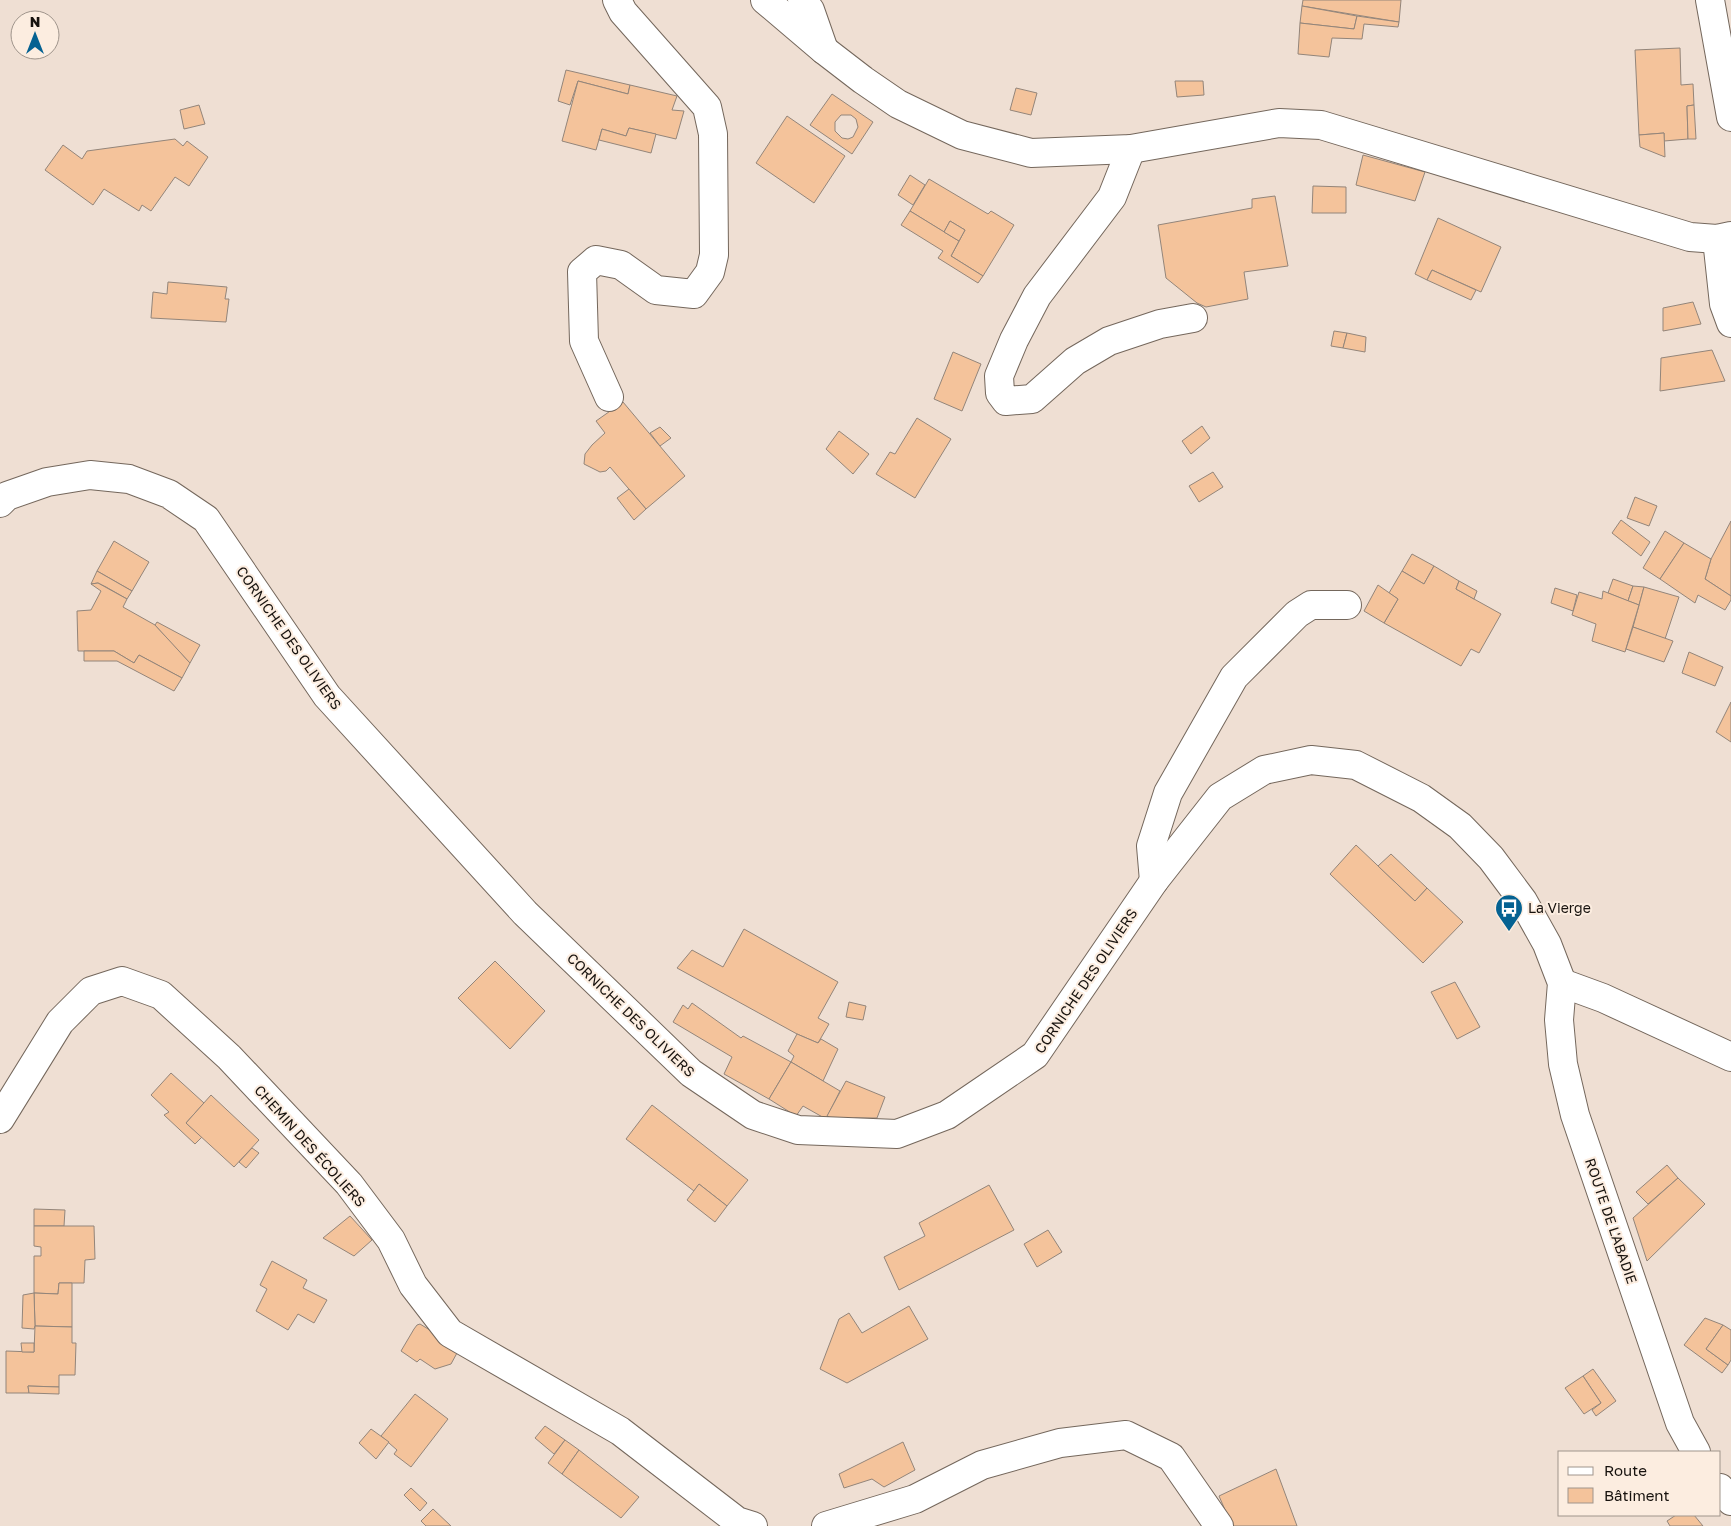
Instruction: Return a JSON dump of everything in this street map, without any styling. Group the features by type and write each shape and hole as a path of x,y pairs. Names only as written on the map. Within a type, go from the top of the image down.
{"street":[{"path":"609,397 584,342 582,272 596,260 621,265 656,290 694,294 710,272 714,255 714,134 707,107 623,12 617,0"},
{"path":"765,0 824,50 898,104 962,135 1031,153 1131,149 1279,123 1321,125 1690,237 1724,238 1724,304 1731,323"},
{"path":"802,0 810,10 824,50"},
{"path":"1710,0 1731,117"},
{"path":"1131,149 1112,197 1037,296 1014,340 999,376 1000,393 1006,401 1032,399 1075,361 1109,341 1160,324 1193,318"},
{"name":"CORNICHE DES OLIVIERS","path":"0,503 8,496 47,482 90,475 129,479 169,494 206,519 326,696 524,912 691,1073 754,1115 798,1130 896,1134 947,1115 1035,1056 1154,881 1220,797 1264,770 1312,760 1356,765 1421,798 1460,826 1491,858 1523,900 1547,944 1562,983"},
{"path":"1154,881 1150,846 1168,793 1234,677 1296,614 1311,605 1347,605"},
{"name":"CHEMIN DES ÉCOLIERS","path":"0,1120 60,1022 91,991 122,981 161,995 229,1057 349,1184 391,1240 413,1286 450,1333 620,1431 737,1522 753,1526"},
{"path":"1562,983 1604,998 1731,1057"},
{"name":"ROUTE DE L'ABADIE","path":"1562,983 1559,1020 1562,1064 1575,1115 1680,1423 1695,1451"},
{"path":"826,1526 915,1499 982,1465 1060,1443 1126,1435 1171,1457 1219,1526"},
{"path":"1721,1489 1731,1501"}],"building":[{"path":"1303,0 1401,0 1399,22 1302,6"},
{"path":"1302,6 1357,16 1354,29 1300,23"},
{"path":"1357,16 1399,22 1398,27 1364,24 1362,39 1332,38 1329,57 1298,54 1300,23 1354,29"},
{"path":"1680,48 1681,85 1693,84 1694,105 1687,106 1688,139 1664,141 1664,133 1639,135 1635,50"},
{"path":"566,70 630,85 628,94 578,81 570,105 558,101"},
{"path":"578,81 628,94 630,85 677,96 672,110 684,111 676,139 629,128 626,136 602,129 596,150 562,141"},
{"path":"1175,81 1203,81 1204,95 1177,97"},
{"path":"1016,88 1037,93 1031,115 1010,110"},
{"path":"832,94 873,122 852,154 810,125","holes":["841,115 851,115 856,119 858,127 853,137 848,139 842,138 835,131 835,122"]},
{"path":"199,105 205,124 184,129 180,110"},
{"path":"1694,105 1696,139 1688,139 1687,106"},
{"path":"787,116 845,156 814,203 756,163"},
{"path":"629,128 656,134 651,153 599,140 602,129 626,136"},
{"path":"1664,133 1665,157 1640,147 1639,135"},
{"path":"175,139 183,146 187,141 208,157 189,186 175,177 151,211 142,205 139,211 104,189 93,205 45,170 63,145 82,159 87,151"},
{"path":"1363,155 1425,172 1415,201 1356,185"},
{"path":"910,175 925,185 913,205 898,195"},
{"path":"929,179 988,214 991,211 1014,225 983,276 951,256 965,230 950,221 944,232 910,211"},
{"path":"1313,186 1346,187 1346,213 1312,213"},
{"path":"1275,196 1288,266 1244,272 1248,299 1206,307 1197,303 1166,278 1158,225 1252,208 1252,199"},
{"path":"910,211 959,241 951,256 983,276 978,283 938,258 943,251 901,225"},
{"path":"1438,218 1501,247 1481,292 1432,270 1427,280 1415,274"},
{"path":"950,221 965,230 959,241 944,232"},
{"path":"1432,270 1476,290 1471,300 1427,280"},
{"path":"168,282 227,287 225,299 229,299 226,322 151,318 153,292 167,294"},
{"path":"1693,302 1701,324 1663,331 1663,308"},
{"path":"1334,331 1347,333 1343,348 1331,346"},
{"path":"1347,333 1366,337 1365,352 1343,348"},
{"path":"1712,350 1725,381 1660,391 1661,358"},
{"path":"953,352 981,364 962,411 934,399"},
{"path":"623,402 685,476 646,509 610,467 606,471 600,472 584,464 585,454 605,433 596,421"},
{"path":"917,418 951,439 915,498 876,474 890,452 895,454"},
{"path":"1202,426 1210,438 1191,454 1182,441"},
{"path":"660,427 671,438 660,446 650,433"},
{"path":"839,431 869,454 853,474 826,449"},
{"path":"1213,472 1223,487 1199,502 1189,486"},
{"path":"629,489 646,509 634,520 617,498"},
{"path":"1635,497 1657,506 1649,526 1627,518"},
{"path":"1621,520 1650,542 1641,556 1612,533"},
{"path":"1731,521 1731,596 1705,579 1711,559"},
{"path":"1665,531 1684,543 1660,579 1643,568"},
{"path":"114,541 149,562 132,591 97,571"},
{"path":"1684,543 1711,559 1705,579 1731,596 1731,600 1725,610 1698,595 1695,603 1660,579"},
{"path":"1412,554 1434,566 1424,584 1402,571"},
{"path":"1434,566 1459,581 1456,589 1501,614 1479,653 1471,649 1461,666 1384,623 1398,599 1389,593 1402,571 1424,584"},
{"path":"97,571 132,591 127,599 98,583 91,584"},
{"path":"1613,579 1633,586 1628,601 1608,593"},
{"path":"1459,581 1477,591 1474,599 1456,589"},
{"path":"98,583 127,599 123,607 155,625 190,663 182,678 139,655 134,663 114,651 78,651 77,611 91,610 101,591 91,584"},
{"path":"1378,585 1398,599 1384,623 1364,611"},
{"path":"1633,586 1644,587 1639,605 1628,601"},
{"path":"1644,587 1679,597 1665,639 1633,627"},
{"path":"1555,588 1577,595 1573,611 1551,603"},
{"path":"1603,591 1639,605 1625,652 1592,641 1596,624 1572,615 1579,592 1602,599"},
{"path":"157,622 200,645 190,663 155,625"},
{"path":"1633,627 1673,641 1664,662 1626,649"},
{"path":"84,651 114,651 134,663 139,655 182,678 174,691 117,661 84,661"},
{"path":"1689,652 1723,667 1715,686 1682,673"},
{"path":"1731,702 1731,742 1716,732"},
{"path":"1356,845 1415,901 1427,888 1463,922 1423,963 1330,874"},
{"path":"1391,854 1427,888 1415,901 1378,866"},
{"path":"744,929 838,982 818,1018 829,1024 818,1043 797,1034 677,968 692,950 723,967"},
{"path":"495,961 545,1011 510,1049 458,998"},
{"path":"1455,982 1480,1027 1457,1039 1431,992"},
{"path":"849,1002 866,1006 863,1020 846,1017"},
{"path":"692,1003 741,1038 743,1036 791,1062 769,1099 724,1074 732,1057 673,1022 683,1005 688,1009"},
{"path":"797,1034 818,1043 821,1039 838,1049 823,1081 791,1062 794,1056 788,1051"},
{"path":"791,1062 840,1091 826,1119 803,1106 796,1116 769,1099"},
{"path":"171,1073 204,1103 186,1123 202,1137 195,1144 164,1115 169,1112 151,1095"},
{"path":"846,1081 885,1097 877,1118 856,1118 838,1121 827,1116"},
{"path":"211,1095 259,1140 234,1167 186,1123"},
{"path":"652,1105 748,1180 727,1206 699,1184 694,1191 626,1139"},
{"path":"252,1148 259,1153 246,1168 239,1162"},
{"path":"1667,1165 1678,1178 1648,1204 1636,1192"},
{"path":"1678,1178 1705,1204 1647,1261 1633,1218"},
{"path":"699,1184 727,1206 715,1222 687,1200"},
{"path":"989,1185 1014,1230 899,1290 884,1257 925,1236 919,1223"},
{"path":"34,1209 65,1210 64,1226 34,1226"},
{"path":"350,1216 372,1240 354,1256 323,1238"},
{"path":"34,1226 94,1226 95,1259 85,1260 84,1283 59,1283 58,1294 34,1293 34,1256 41,1256 41,1247 34,1246"},
{"path":"1048,1230 1062,1252 1037,1267 1024,1244"},
{"path":"272,1261 307,1280 303,1288 327,1300 314,1323 298,1314 288,1330 256,1311 267,1289 260,1285"},
{"path":"59,1283 72,1283 72,1327 35,1326 34,1293 58,1294"},
{"path":"34,1293 34,1329 22,1328 23,1295"},
{"path":"909,1306 928,1339 847,1383 820,1369 839,1319 849,1313 862,1333"},
{"path":"1705,1318 1723,1325 1706,1349 1728,1365 1722,1373 1684,1345"},
{"path":"420,1324 438,1335 457,1353 451,1364 435,1369 420,1359 417,1362 401,1351 414,1329"},
{"path":"1723,1325 1731,1330 1731,1360 1728,1365 1706,1349"},
{"path":"35,1326 72,1327 72,1343 76,1343 75,1375 59,1375 59,1387 28,1386 29,1393 6,1393 6,1351 34,1352"},
{"path":"21,1343 34,1343 34,1352 22,1352"},
{"path":"1593,1369 1616,1401 1596,1416 1592,1410 1601,1403 1583,1376"},
{"path":"1583,1376 1601,1403 1584,1414 1565,1388"},
{"path":"28,1386 59,1387 59,1394 29,1393"},
{"path":"415,1394 448,1419 411,1467 394,1454 397,1450 381,1436"},
{"path":"545,1426 565,1440 554,1454 535,1438"},
{"path":"371,1429 389,1442 376,1459 359,1443"},
{"path":"565,1440 579,1450 562,1474 548,1463"},
{"path":"903,1442 915,1470 884,1487 872,1479 844,1488 839,1474"},
{"path":"579,1450 639,1497 621,1518 562,1474"},
{"path":"1276,1469 1297,1526 1232,1526 1219,1496"},
{"path":"411,1488 427,1503 420,1511 404,1495"},
{"path":"433,1509 451,1526 426,1526 421,1521"},
{"path":"1674,1516 1695,1516 1703,1526 1670,1526 1667,1521"}],"place":[{"name":"La Vierge","path":"1509,932"}]}
